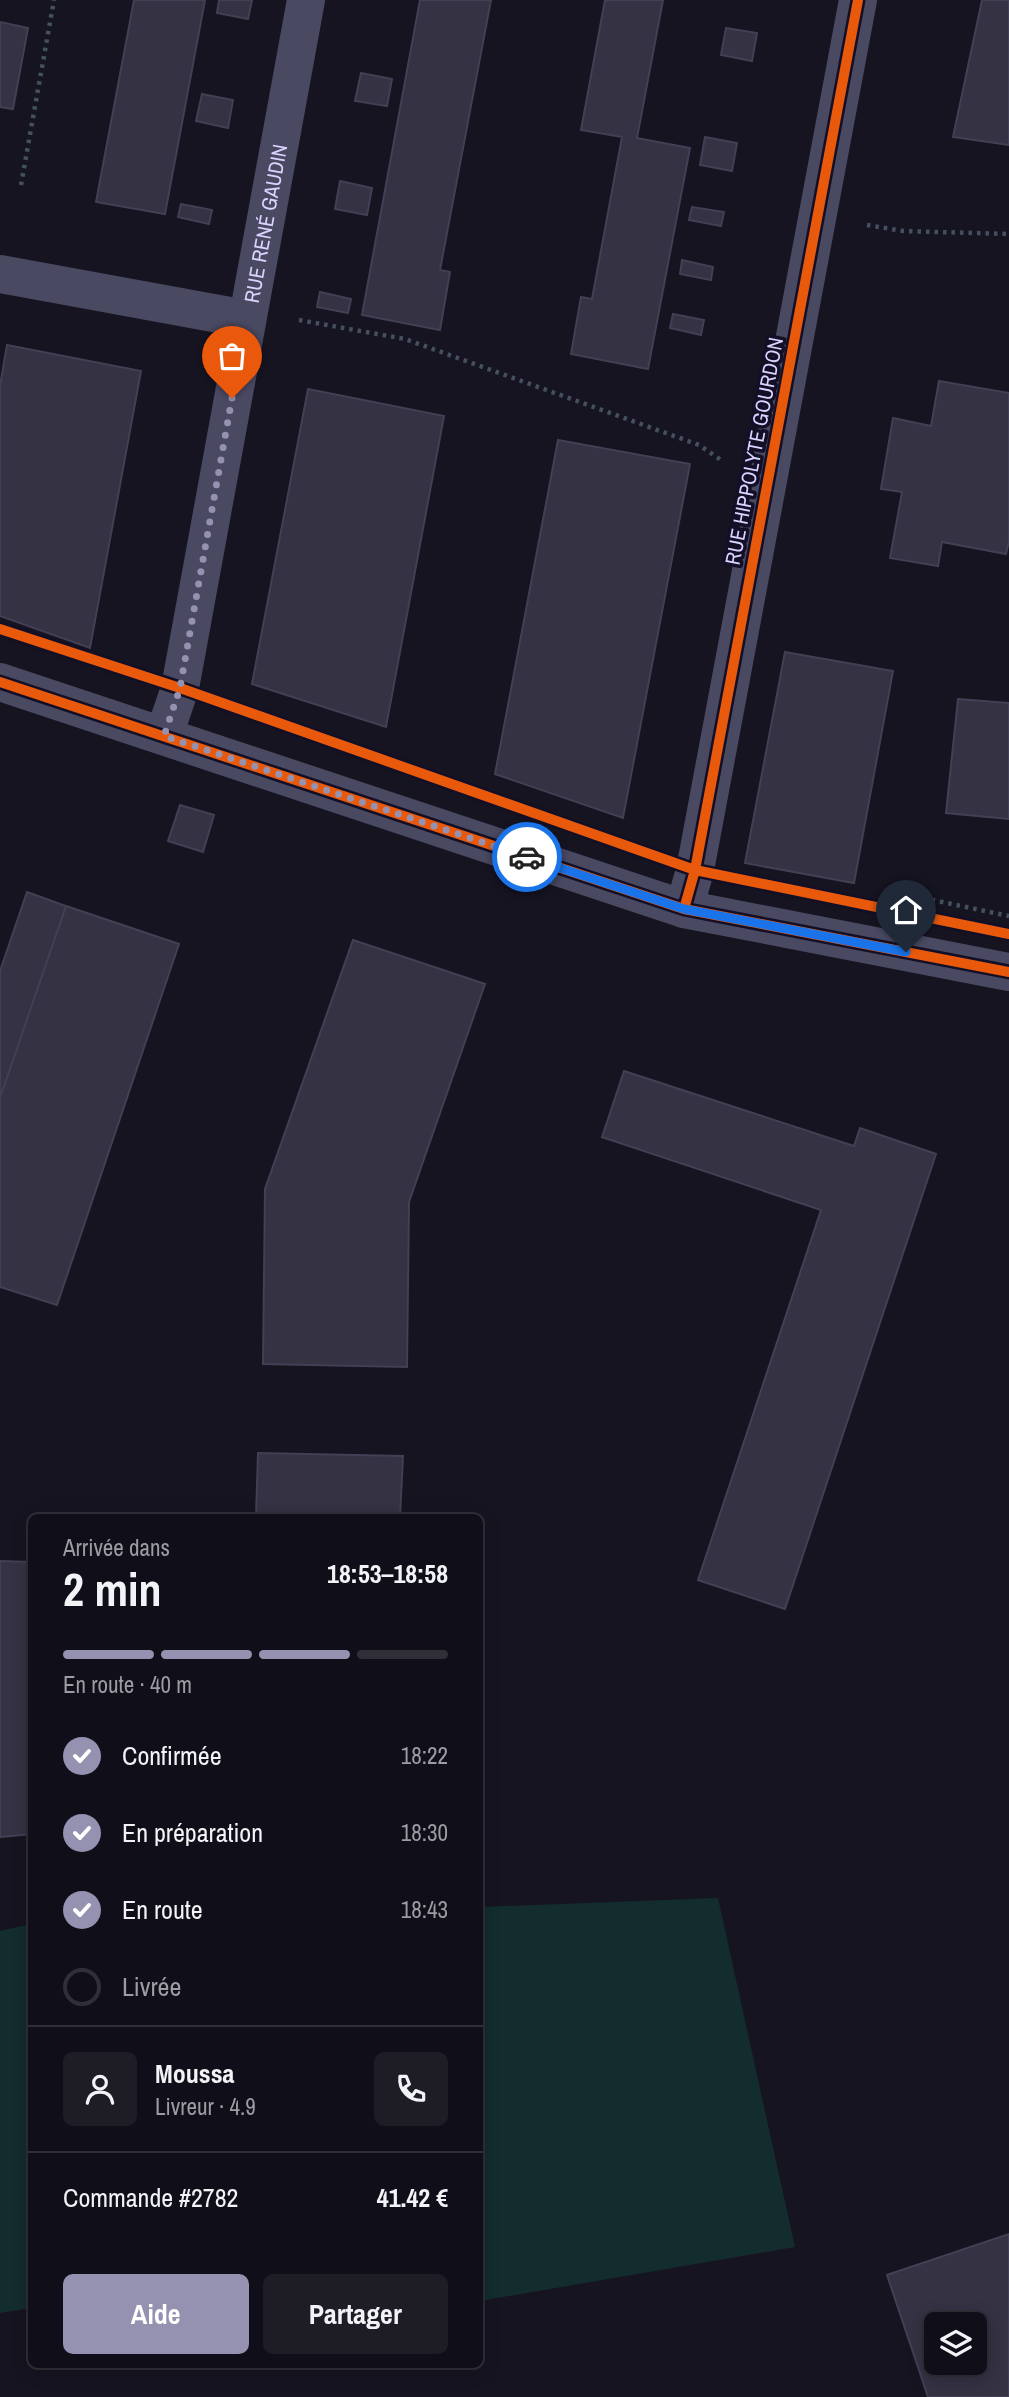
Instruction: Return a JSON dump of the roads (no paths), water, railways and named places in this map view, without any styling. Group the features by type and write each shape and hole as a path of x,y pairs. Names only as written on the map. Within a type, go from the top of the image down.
{"street":[{"name":"RUE RENÉ GAUDIN","path":"164,736 180,688 306,0"},
{"name":"RUE HIPPOLYTE GOURDON","path":"684,909 695,870 858,0"},
{"path":"0,274 246,319"},
{"path":"0,682 684,909 1009,972"}]}
